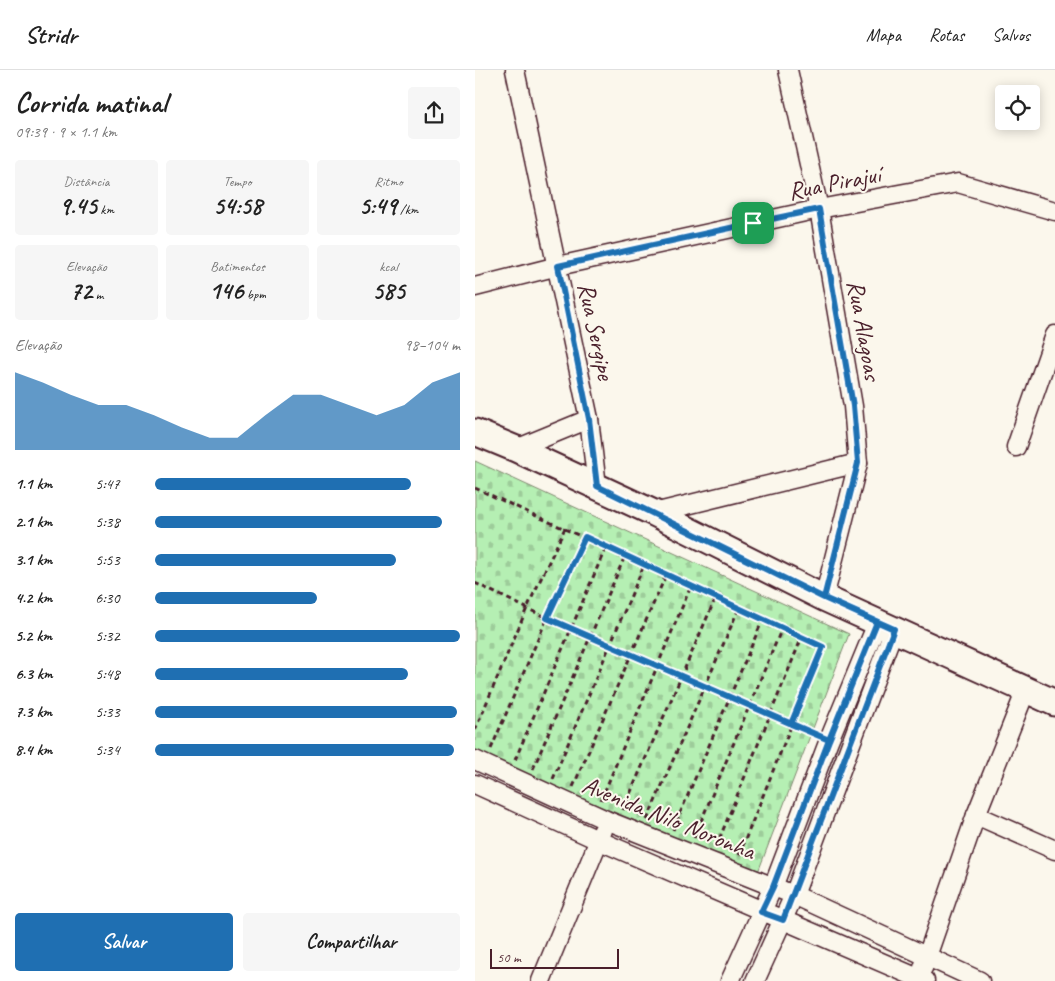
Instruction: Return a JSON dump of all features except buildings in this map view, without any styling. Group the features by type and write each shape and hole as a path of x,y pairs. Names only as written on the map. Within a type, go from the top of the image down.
{"main road":[{"path":"475,432 597,486 824,598 1055,703"}],"street":[{"name":"Rua Sergipe","path":"515,70 589,419 597,486"},
{"name":"Rua Alagoas","path":"788,70 819,209 853,406 858,463 824,598"},
{"name":"Rua Pirajuí","path":"475,287 558,266 819,209 958,183 1055,211"},
{"path":"1016,448 1055,335"},
{"path":"516,449 589,419"},
{"path":"654,513 858,463"},
{"path":"729,981 773,887 829,740 886,625"},
{"path":"755,981 794,895 849,750 886,625"},
{"path":"922,980 927,957 976,815 1026,690"},
{"path":"829,740 849,750"},
{"name":"Avenida Nilo Noronha","path":"482,757 794,895 980,981"},
{"name":"Avenida Nilo Noronha","path":"475,784 761,912 922,980"},
{"path":"541,981 610,815"},
{"path":"976,815 1055,850"}],"path":[{"path":"475,488 823,647 737,863"},
{"path":"475,730 527,608 565,528"},
{"path":"482,757 585,537"},
{"path":"513,765 606,547"},
{"path":"531,773 625,556"},
{"path":"545,779 552,782 645,565"},
{"path":"572,791 666,575"},
{"path":"475,583 631,656 682,675 729,698 829,740"},
{"path":"593,800 600,803 691,586"},
{"path":"610,815 622,813 716,597"},
{"path":"646,823 739,608"},
{"path":"671,834 763,619"},
{"path":"691,843 782,628"},
{"path":"713,852 802,637"}],"green space":[{"path":"475,461 849,634 758,872 475,754"}],"route":[{"path":"753,223 558,266 589,419 597,486 824,598 894,629 783,920 761,912 773,887 829,740 791,724 823,647 585,537 547,618 631,656 682,675 770,716 829,740 877,622 824,598 858,463 853,406 819,209 753,223"}]}
